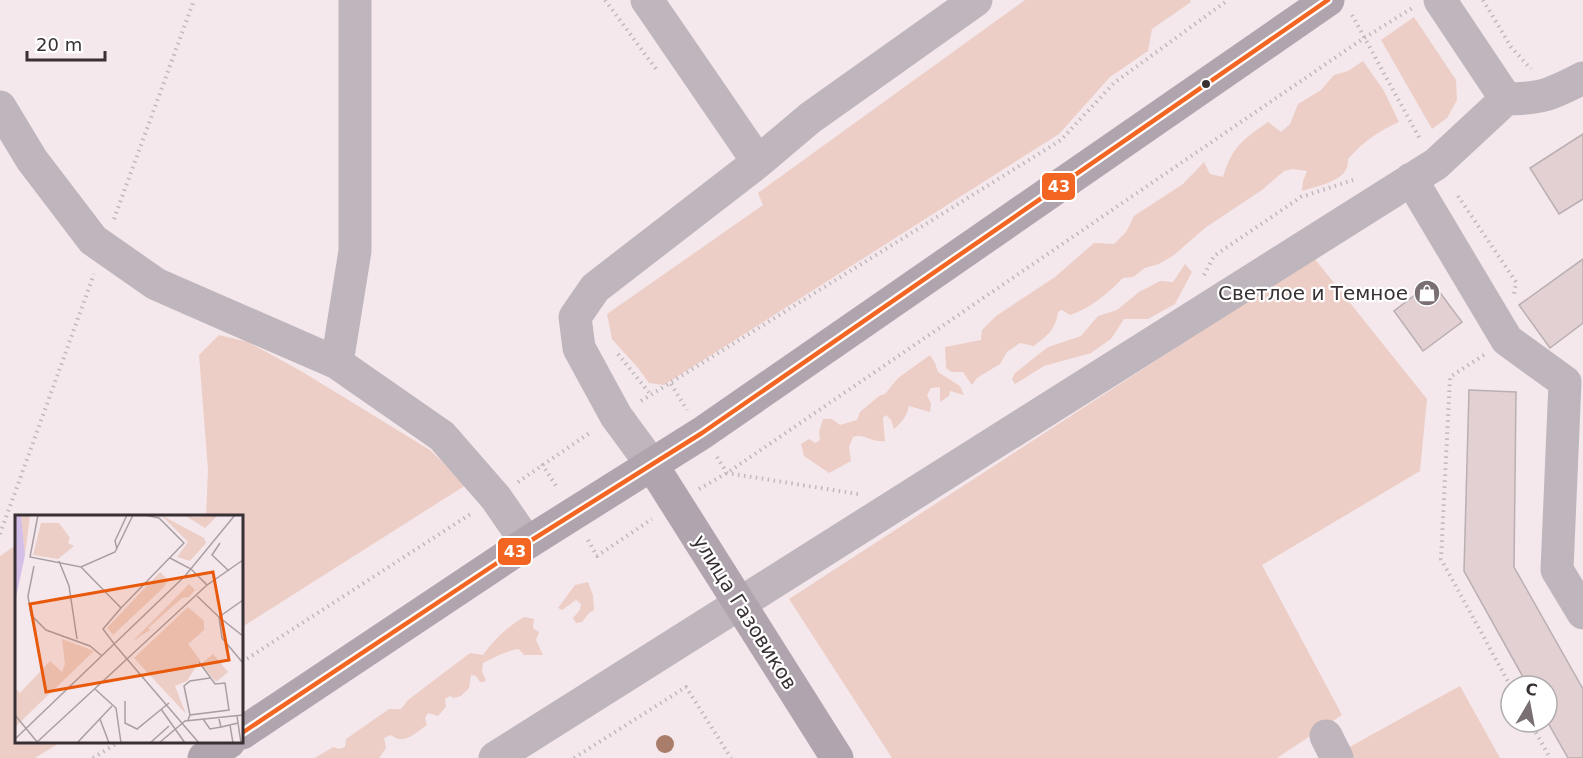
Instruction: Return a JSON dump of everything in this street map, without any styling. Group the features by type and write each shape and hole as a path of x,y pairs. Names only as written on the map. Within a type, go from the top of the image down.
{"main road":[{"path":"243,732 527,543 702,433 1328,0"},
{"name":"улица Газовиков","path":"652,465 837,758"},
{"path":"204,758 226,743"}],"street":[{"path":"337,363 355,250 355,0"},
{"path":"647,0 758,162"},
{"path":"652,465 616,416 579,348 575,317 595,288 758,162 810,118 976,0"},
{"path":"1427,3 1506,99"},
{"path":"495,758 1436,164 1506,99 1533,99 1552,94 1583,78"},
{"path":"0,107 32,160 93,240 156,284 337,363 442,436 496,498 527,543"},
{"path":"1411,179 1507,340 1577,385 1557,570 1583,613"}],"path":[{"path":"243,661 496,498 616,416 1061,140 1114,83 1228,0"},
{"path":"1483,0 1511,47 1552,94"},
{"path":"543,464 597,556 676,503 727,473 1354,45 1427,3"},
{"path":"1201,281 1214,256 1301,197 1361,177"},
{"path":"1504,674 1442,559 1450,377 1507,340"},
{"path":"671,384 727,473 864,495"},
{"path":"574,758 686,687 731,758"},
{"path":"1537,734 1550,758"},
{"path":"93,758 116,743"}],"shaded area":[{"path":"1025,0 1190,0 1191,2 1152,29 1148,51 1110,77 1059,134 664,385 649,383 612,339 607,314 763,205 758,193"},
{"path":"1414,17 1456,80 1457,100 1447,118 1432,129 1381,40"},
{"path":"1363,61 1384,91 1399,122 1378,133 1359,147 1348,159 1344,172 1339,177 1302,191 1307,171 1293,169 1284,171 1262,190 1205,228 1174,255 1159,264 1145,268 1133,277 1123,278 1085,309 1070,315 1062,310 1058,312 1053,328 1043,339 1034,346 1020,343 1007,352 1000,364 977,378 972,385 963,372 951,372 946,368 945,347 981,340 982,330 996,316 1055,277 1094,243 1114,244 1126,232 1134,216 1183,184 1204,162 1210,174 1223,177 1234,151 1251,134 1268,122 1281,132 1290,124 1298,104 1321,90 1334,75 1348,71"},
{"path":"1314,258 1427,399 1420,471 1262,565 1342,715 1277,758 892,758 789,599"},
{"path":"1185,264 1192,272 1175,304 1148,319 1124,319 1111,339 1091,353 1044,366 1015,384 1012,379 1015,373 1048,347 1081,336 1098,316 1117,310 1139,292 1160,281 1173,282"},
{"path":"219,335 248,342 301,371 430,450 466,485 243,626 243,515 206,515 208,470 199,355"},
{"path":"930,355 938,372 960,386 964,395 950,391 949,396 940,402 940,387 931,388 927,395 931,404 930,412 909,406 904,419 894,429 891,420 886,415 883,418 885,441 876,441 861,436 853,437 849,447 851,461 829,473 804,456 801,444 809,439 815,443 820,440 819,432 823,419 832,419 840,425 857,420 860,412 879,396 885,394 898,378"},
{"path":"15,546 15,743 59,743 35,758 0,758 0,556"},
{"path":"588,582 593,595 594,610 582,622 576,623 573,618 580,610 581,604 576,600 562,610 558,608 575,585"},
{"path":"524,617 534,619 533,628 539,632 536,640 543,655 524,655 519,649 483,663 482,672 486,680 484,682 480,682 476,676 471,675 469,688 461,696 454,698 450,696 445,699 446,707 438,716 428,713 425,718 427,725 405,739 391,735 384,738 386,748 379,758 315,758 333,747 339,749 345,747 346,739 389,709 401,709 408,700 470,653 483,655 501,634"},
{"path":"1460,686 1500,758 1349,758 1344,750"}],"building":[{"path":"1583,134 1583,199 1559,214 1530,168"},
{"path":"1583,259 1583,323 1550,348 1519,305"},
{"path":"1432,282 1462,322 1423,351 1394,311"},
{"path":"1469,390 1516,392 1514,567 1583,689 1583,758 1568,758 1554,734 1559,734 1559,674 1521,674 1464,571"}],"transit line":[{"name":"43","path":"243,732 527,543 702,433 1328,0"}],"place":[{"name":"Светлое и Темное","path":"1427,293"}]}
